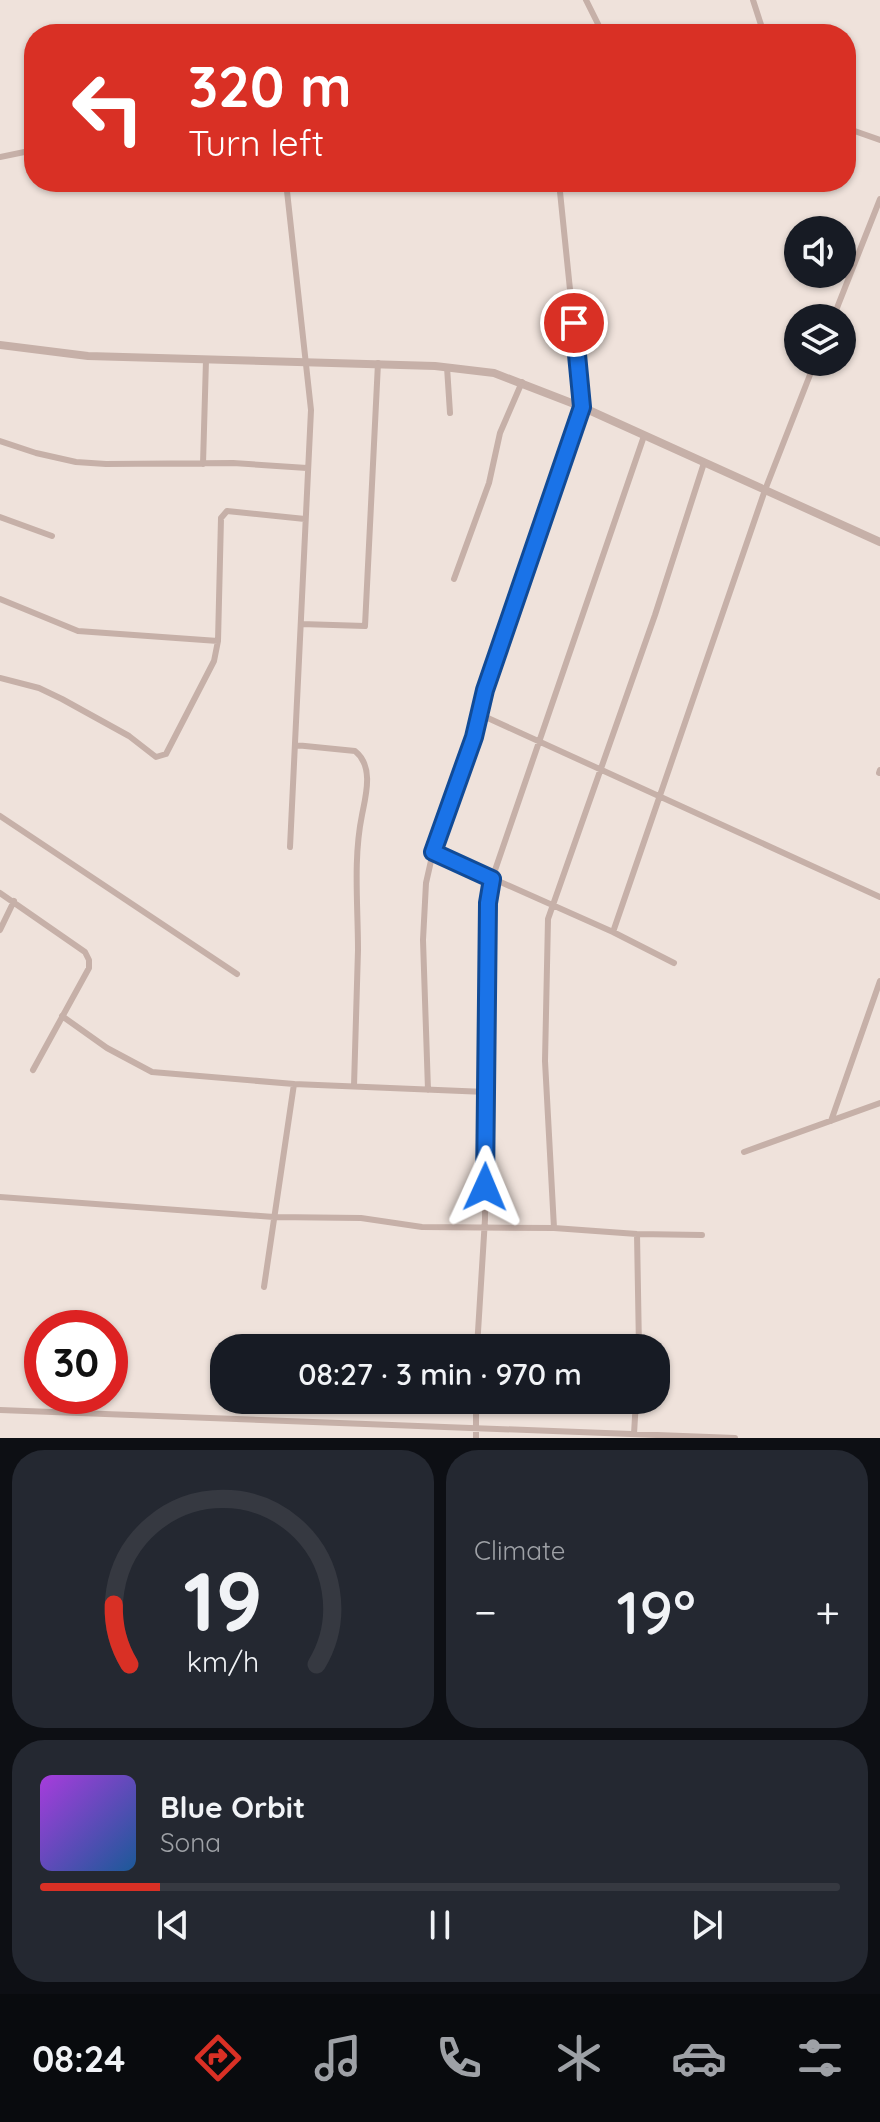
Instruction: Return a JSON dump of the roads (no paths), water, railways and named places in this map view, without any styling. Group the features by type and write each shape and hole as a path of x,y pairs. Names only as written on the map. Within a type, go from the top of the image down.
{"street":[{"path":"586,0 598,24"},
{"path":"753,0 761,24"},
{"path":"856,132 880,140"},
{"path":"0,157 24,152"},
{"path":"287,192 311,410 290,847"},
{"path":"428,1090 423,940 426,883 433,852 474,737 485,690 582,407 560,192"},
{"path":"839,304 880,199"},
{"path":"0,345 88,356 378,363 494,373 582,407 880,542"},
{"path":"203,464 206,360"},
{"path":"301,624 365,626 378,363"},
{"path":"447,367 450,413"},
{"path":"613,932 765,490 810,376"},
{"path":"454,579 489,483 500,433 522,382"},
{"path":"478,1334 484,1227 488,903 492,879 644,436"},
{"path":"0,441 76,462 307,468"},
{"path":"554,1228 545,1061 547,935 551,905 655,615 704,463"},
{"path":"0,678 39,688 129,736 156,757 166,754 214,661 218,641 221,518 227,511 305,519"},
{"path":"0,517 52,536"},
{"path":"0,599 78,631 218,641"},
{"path":"479,714 880,897"},
{"path":"295,745 355,751 362,757 366,772 367,791 357,850 354,1086"},
{"path":"0,816 237,974"},
{"path":"433,852 613,932 674,963"},
{"path":"0,893 85,952 89,960 89,968 33,1070"},
{"path":"0,930 14,901"},
{"path":"831,1121 880,981"},
{"path":"62,1016 107,1048 152,1072 294,1084 486,1092"},
{"path":"264,1287 294,1084"},
{"path":"744,1152 880,1103"},
{"path":"0,1197 274,1217 339,1217 422,1227 554,1228 702,1235"},
{"path":"637,1234 639,1334"},
{"path":"0,1410 735,1438"},
{"path":"476,1414 476,1438"},
{"path":"634,1436 635,1414"}]}
